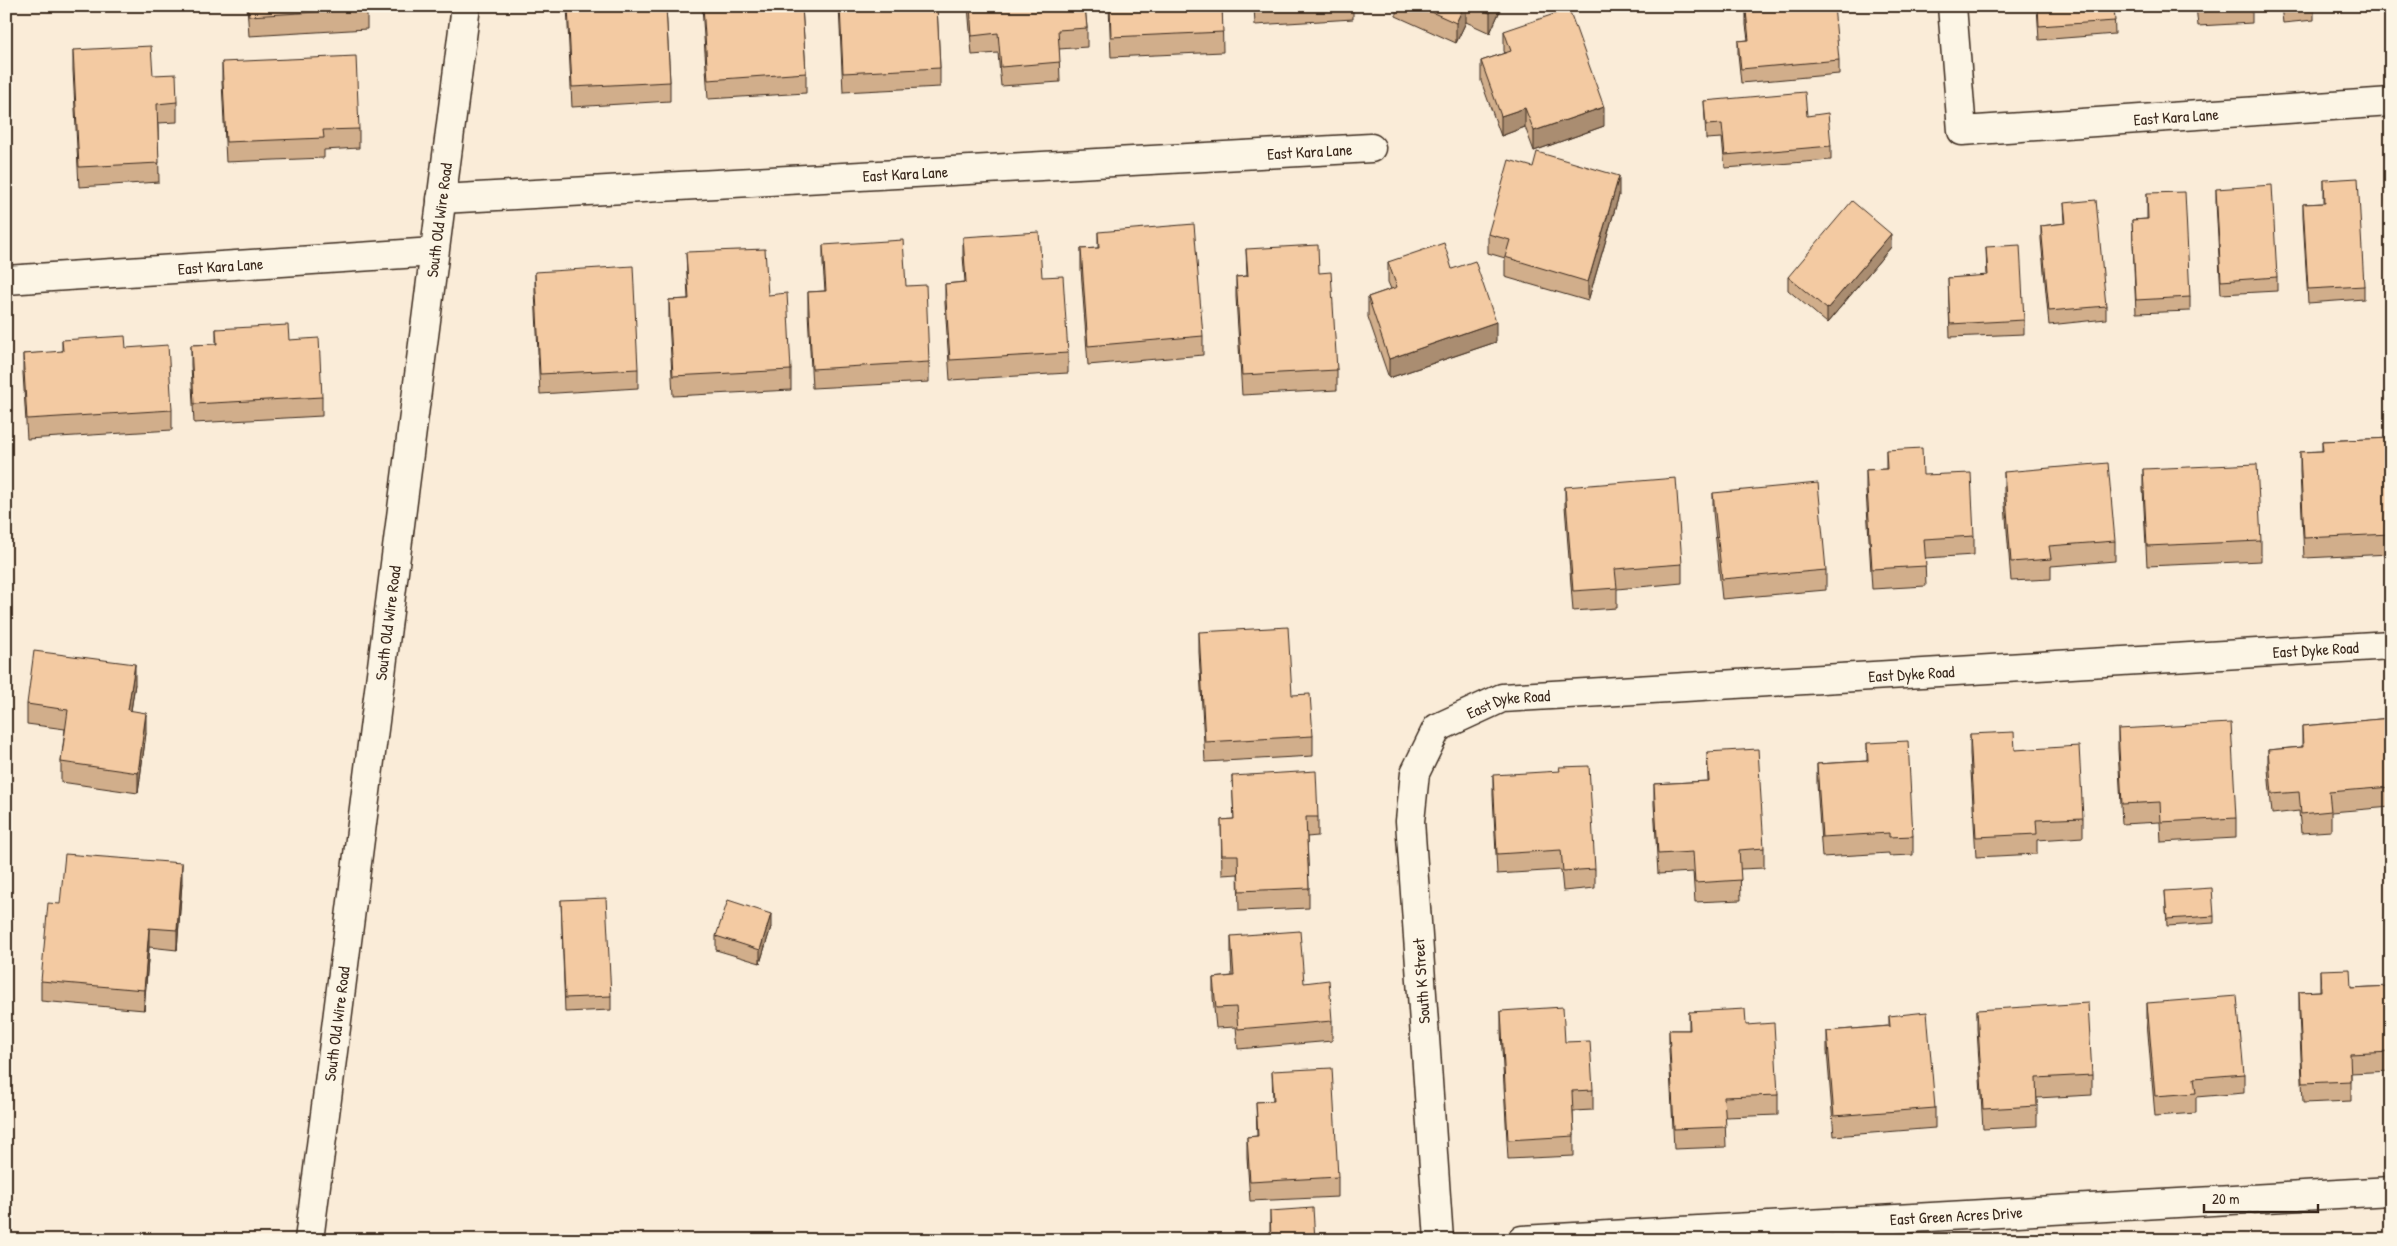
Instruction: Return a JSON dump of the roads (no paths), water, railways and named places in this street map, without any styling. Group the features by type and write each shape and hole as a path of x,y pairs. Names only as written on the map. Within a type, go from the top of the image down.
{"street":[{"name":"South Old Wire Road","path":"309,1240 466,6"},
{"name":"East Kara Lane","path":"1952,6 1962,131 2391,102"},
{"name":"East Kara Lane","path":"441,199 1371,148"},
{"name":"East Kara Lane","path":"6,280 434,252"},
{"name":"East Dyke Road","path":"1437,728 1502,698 2391,645"},
{"name":"South K Street","path":"1437,728 1415,773 1410,821 1440,1240"},
{"name":"East Green Acres Drive","path":"1522,1240 2391,1191"}]}
